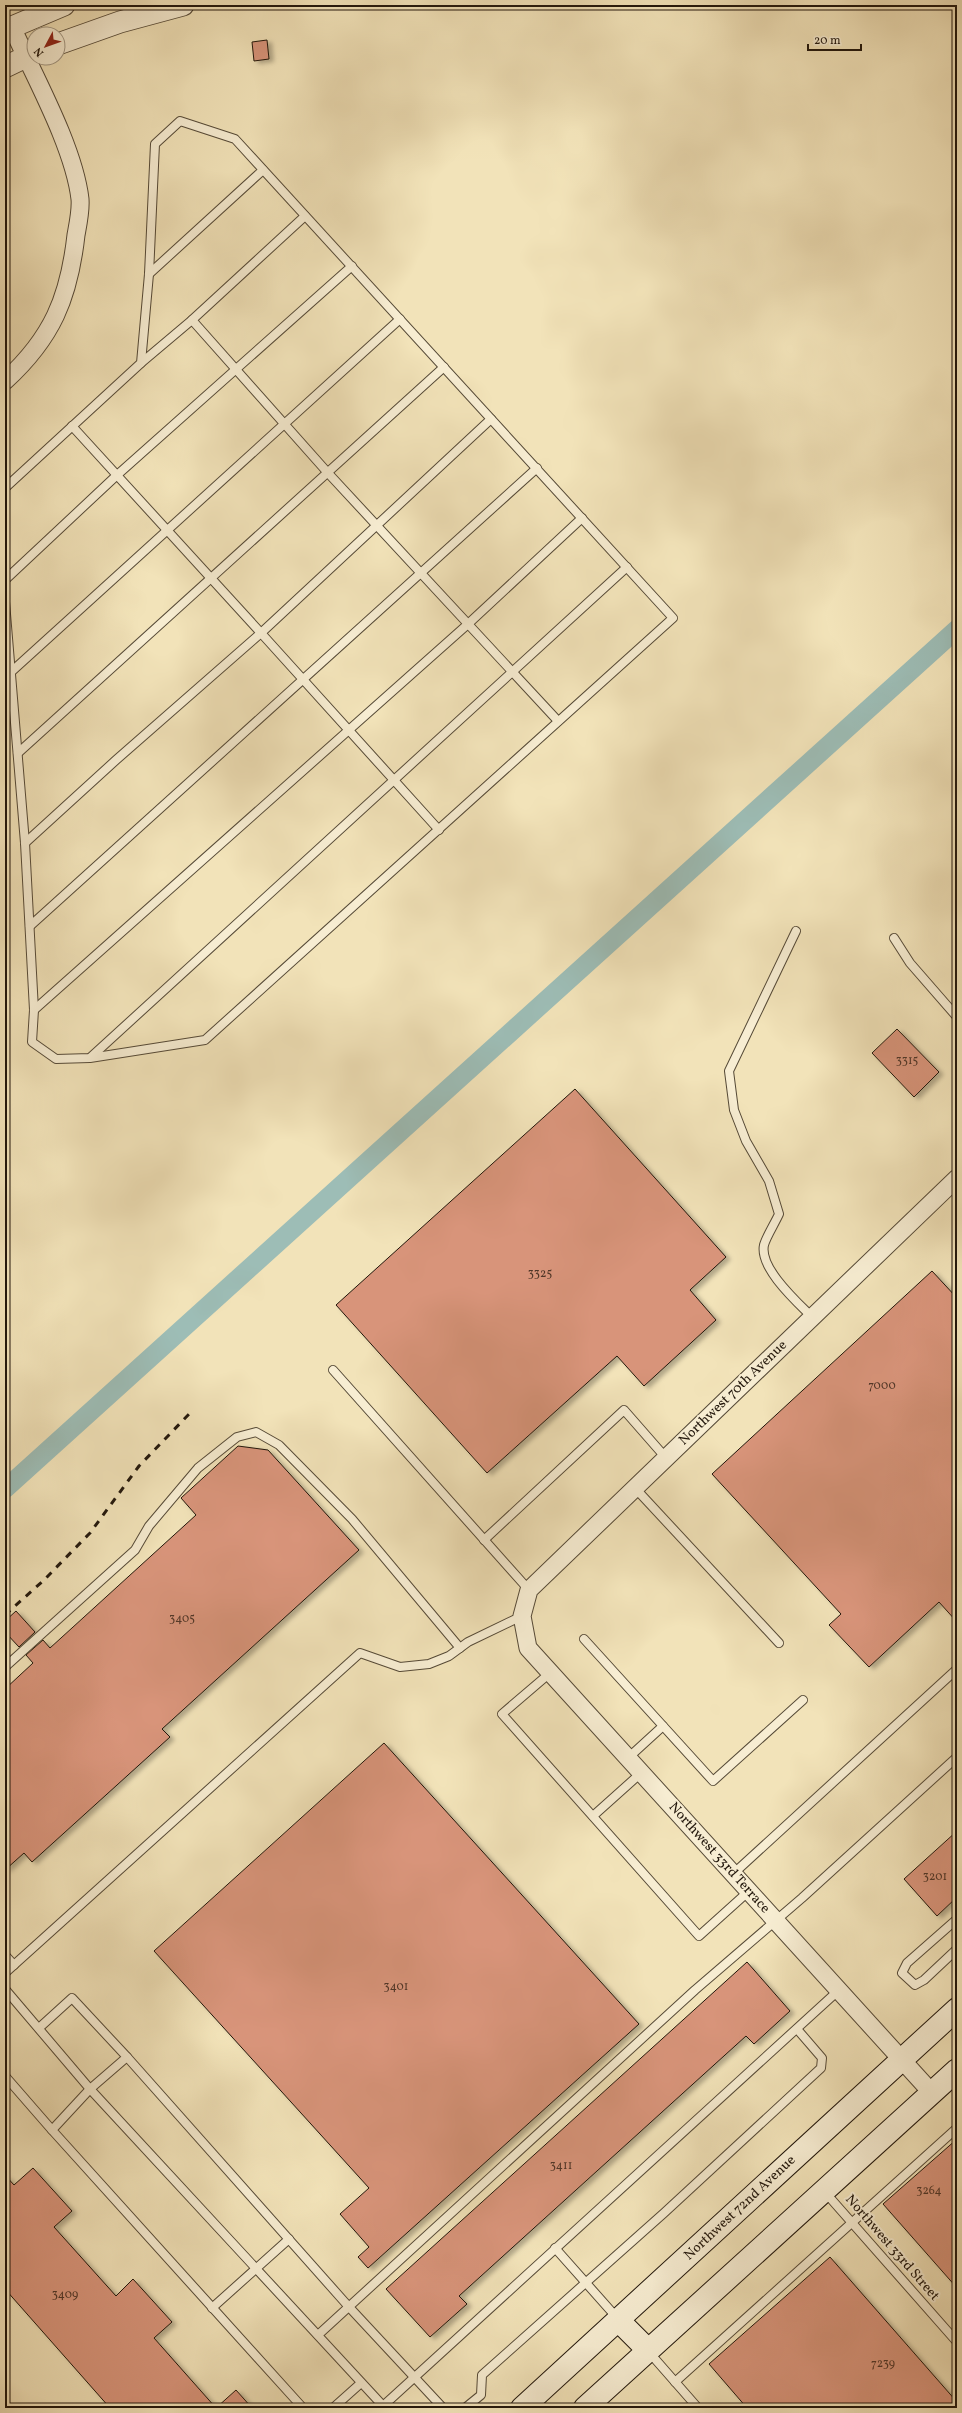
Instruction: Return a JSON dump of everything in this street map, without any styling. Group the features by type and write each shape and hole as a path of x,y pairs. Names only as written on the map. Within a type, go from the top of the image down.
{"main road":[{"name":"Northwest 72nd Avenue","path":"522,2408 957,2009"},
{"path":"585,2408 957,2070"},
{"path":"618,2320 648,2350"}],"street":[{"path":"26,50 9,29 64,5"},
{"path":"66,41 120,22 183,5"},
{"path":"5,67 26,57"},
{"path":"5,381 39,343 61,305 72,272 80,200 75,174 34,66"},
{"name":"Northwest 70th Avenue","path":"529,1590 957,1178"},
{"path":"522,1616 529,1590"},
{"name":"Northwest 33rd Terrace","path":"522,1616 528,1648 932,2093"}],"lane":[{"path":"5,602 25,843 34,1010 32,1042 56,1059 90,1058 205,1040 673,618 235,139 180,121 155,144 149,274 141,363"},
{"path":"149,274 263,170"},
{"path":"5,488 141,363 192,320 305,216"},
{"path":"5,580 116,476 237,370 352,266"},
{"path":"192,320 328,473 558,721"},
{"path":"11,672 286,425 400,320"},
{"path":"18,752 444,367"},
{"path":"25,843 116,760 261,633 491,419"},
{"path":"72,426 439,830"},
{"path":"30,926 536,468"},
{"path":"34,1010 468,624 582,518"},
{"path":"90,1058 393,779 627,567"},
{"path":"796,931 729,1071 734,1110 746,1141 769,1181 779,1214 764,1245 765,1260 784,1290 812,1318"},
{"path":"894,938 910,963 957,1017"},
{"path":"333,1370 529,1590"},
{"path":"484,1540 624,1410 666,1458"},
{"path":"5,1667 135,1550 149,1526 198,1468 237,1437 256,1432 279,1444 352,1519 460,1648"},
{"path":"635,1488 778,1643"},
{"path":"5,1973 360,1653 386,1663 412,1667 429,1664 449,1656 460,1648 522,1616"},
{"path":"584,1639 713,1781 803,1700"},
{"path":"733,1874 957,1669"},
{"path":"550,1673 502,1714 699,1936 749,1891"},
{"path":"628,1758 663,1726"},
{"path":"318,2335 695,1990 957,1757"},
{"path":"593,1816 641,1773"},
{"path":"957,1918 907,1963 902,1973 915,1985 924,1980 957,1950"},
{"path":"5,1955 14,1965"},
{"path":"5,1989 90,2089 384,2407 555,2248 839,1990"},
{"path":"39,2028 72,1998 127,2057 349,2306 443,2408"},
{"path":"465,2408 481,2395 482,2375 821,2068 822,2058 797,2029"},
{"path":"52,2130 90,2089 127,2057"},
{"path":"5,2076 303,2408"},
{"path":"676,2382 957,2128"},
{"name":"Northwest 33rd Street","path":"824,2190 957,2342"},
{"path":"212,2308 289,2239"},
{"path":"555,2248 618,2320"},
{"path":"648,2350 698,2408"},
{"path":"334,2408 361,2383"}],"building":[{"path":"267,40 269,59 254,61 252,42"},
{"path":"897,1029 939,1072 914,1097 872,1053"},
{"path":"575,1089 726,1257 690,1290 716,1320 644,1386 617,1356 487,1473 336,1305"},
{"path":"932,1271 957,1298 957,1622 939,1602 869,1667 829,1625 841,1614 712,1474"},
{"path":"238,1446 268,1450 359,1550 162,1729 170,1737 32,1862 24,1853 5,1870 5,1689 33,1663 26,1655 43,1640 50,1648 196,1515 181,1498"},
{"path":"16,1611 35,1632 19,1647 5,1632 5,1621"},
{"path":"384,1743 639,2024 368,2268 358,2257 369,2247 340,2214 369,2188 154,1951"},
{"path":"957,1831 957,1897 937,1916 904,1879"},
{"path":"747,1962 790,2011 754,2044 746,2036 459,2296 467,2304 430,2337 386,2289"},
{"path":"957,2139 957,2288 883,2204"},
{"path":"33,2168 72,2211 54,2227 116,2296 133,2279 172,2322 154,2338 216,2408 110,2408 5,2289 5,2175 14,2185"},
{"path":"830,2257 957,2402 957,2408 747,2408 709,2364"},
{"path":"236,2390 252,2408 216,2408"}],"waterway":[{"path":"5,1489 957,629"}],"railway":[{"path":"5,1615 44,1580 90,1533 139,1466 192,1411"}]}
